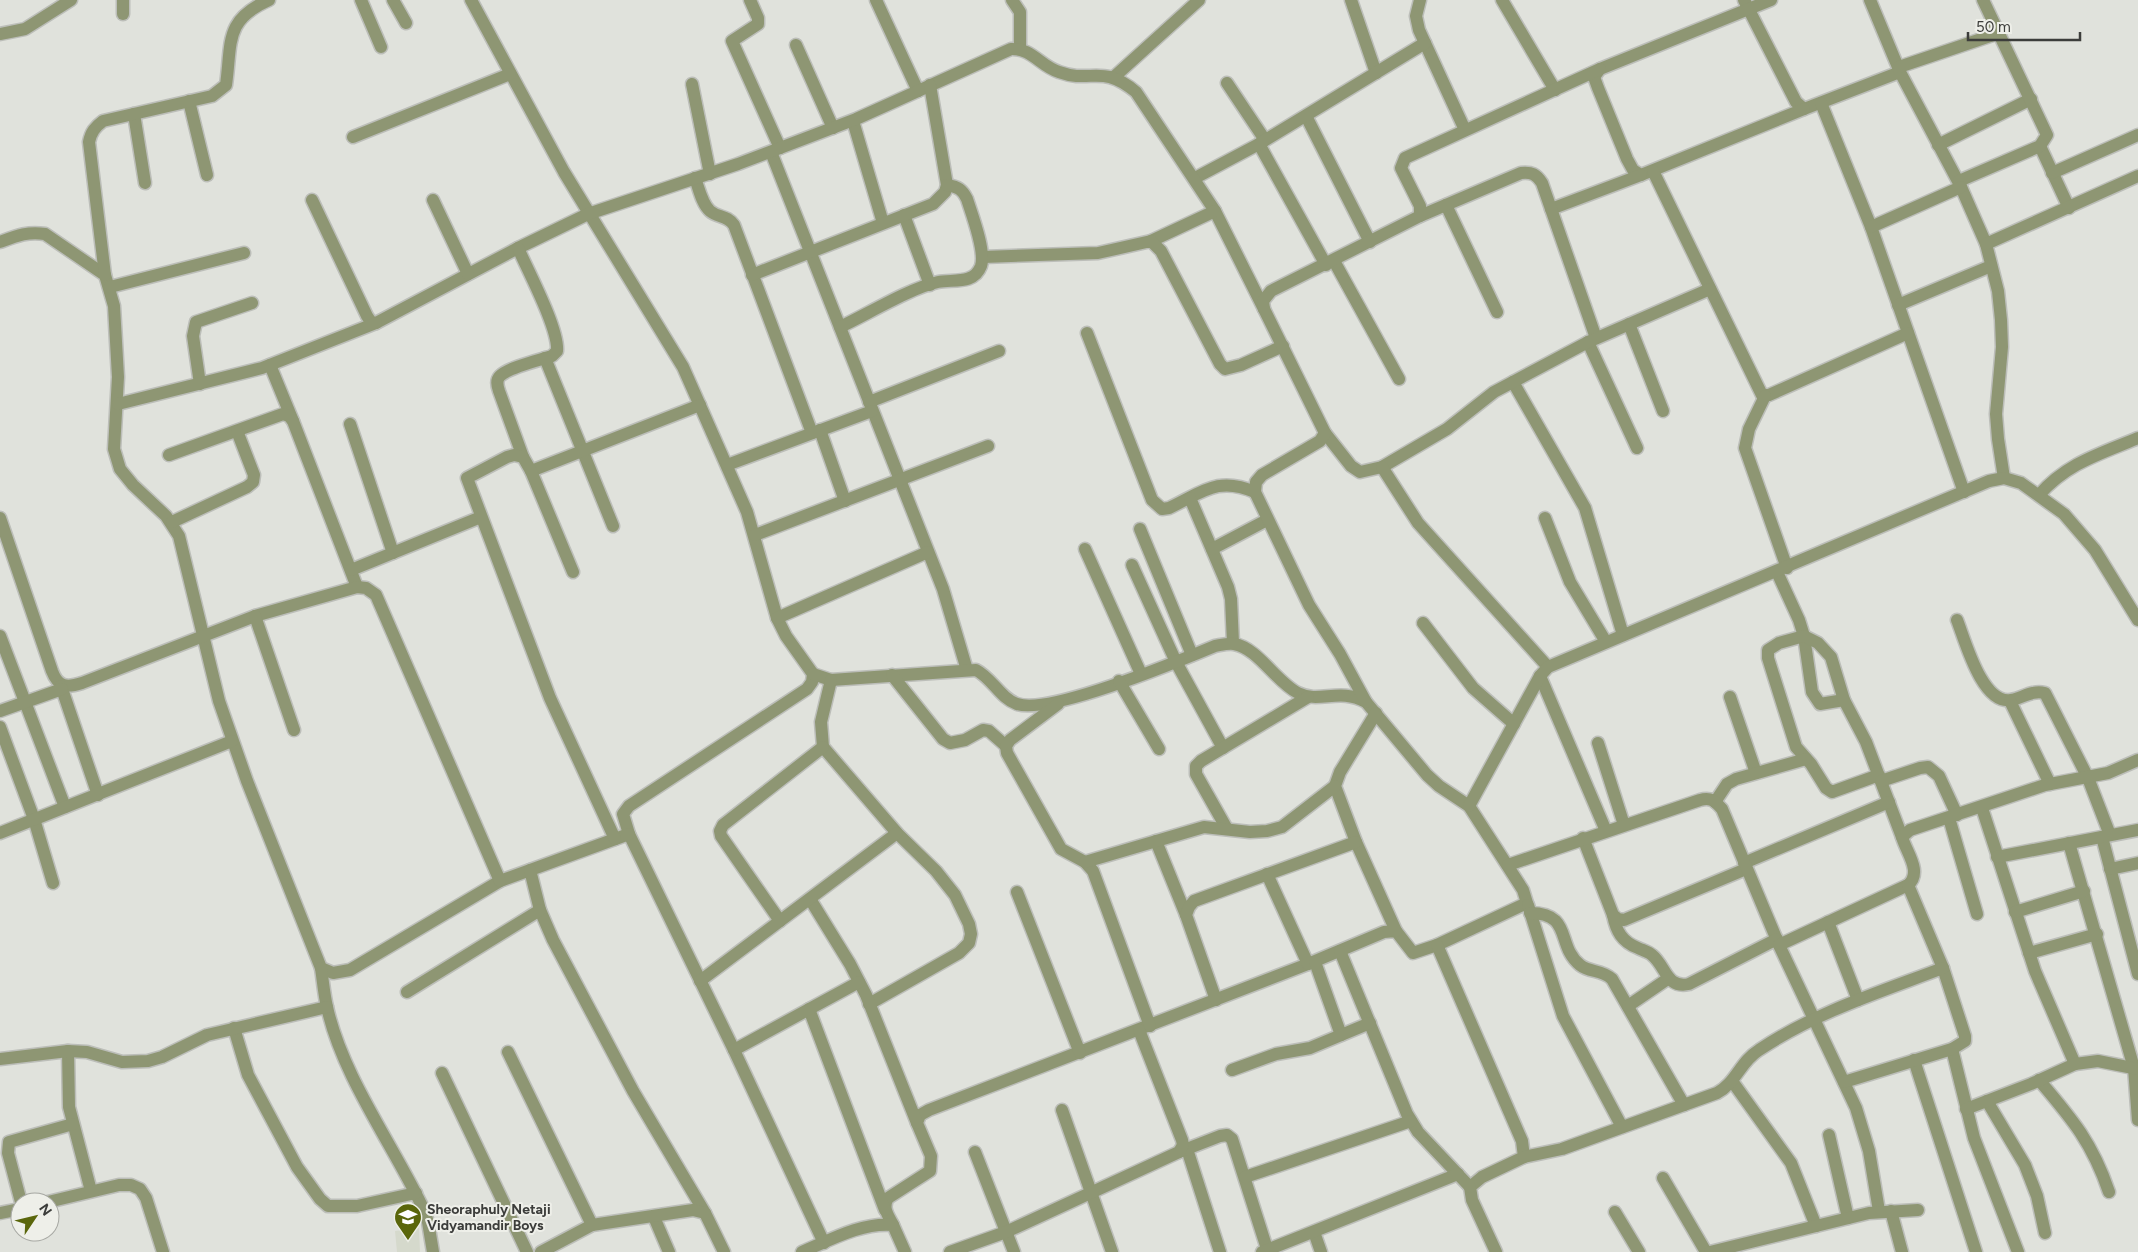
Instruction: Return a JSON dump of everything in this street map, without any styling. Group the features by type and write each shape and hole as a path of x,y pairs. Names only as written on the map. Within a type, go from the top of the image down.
{"street":[{"path":"0,34 25,29 71,0"},
{"path":"123,0 123,14"},
{"path":"269,0 248,10 234,28 226,85 212,96 103,121 96,126 91,134 90,142 108,281 114,306 118,404 114,448 120,468 133,485 172,522 179,536 202,634 232,741 322,968 327,1007 358,1086 416,1192 428,1222 433,1252"},
{"path":"361,0 381,47"},
{"path":"393,0 406,23"},
{"path":"471,0 588,214 673,350 727,465 755,535 778,618 786,636 813,674 831,680 976,670 986,675 1004,697 1016,704 1029,706 1060,702 1176,662 1215,646 1233,643 1247,648 1288,686 1308,697"},
{"path":"750,0 758,18 758,24 732,41 775,150 810,252 954,619 967,670"},
{"path":"876,0 918,91"},
{"path":"1114,77 1199,0"},
{"path":"1351,0 1376,73"},
{"path":"1420,0 1417,22 1465,130"},
{"path":"1502,0 1555,90"},
{"path":"1420,216 1420,206 1401,168 1406,158 1600,69 1746,5 1771,0"},
{"path":"1871,226 2040,146 2047,136 1983,0"},
{"path":"1016,1 1022,21 1020,49"},
{"path":"1874,1 1899,69 1960,184 1986,244 1998,291 2001,320 2002,347 1996,414 2004,478"},
{"path":"1746,5 1796,102 1804,109"},
{"path":"1551,209 1647,173 1899,69 1999,33"},
{"path":"1195,178 1262,142 1425,43"},
{"path":"796,45 833,128"},
{"path":"118,404 270,366 376,323 518,248 588,214 710,174 853,121 1011,49 1020,49 1058,72 1114,77 1122,80 1136,92 1195,178 1215,211 1325,433 1351,466 1360,472 1382,467 1447,429 1494,392 1592,340 1710,289"},
{"path":"1600,69 1594,76 1627,159 1633,170 1647,173 1710,289 1759,392 1765,396"},
{"path":"353,137 510,74"},
{"path":"1227,83 1399,379"},
{"path":"692,84 710,174"},
{"path":"752,275 904,215 941,198 947,185 930,85"},
{"path":"1938,145 2031,99"},
{"path":"189,101 207,175"},
{"path":"1820,103 1871,226 1964,492"},
{"path":"134,114 145,183"},
{"path":"1306,116 1370,242"},
{"path":"853,121 883,223"},
{"path":"2052,174 2138,135"},
{"path":"2040,146 2069,208"},
{"path":"1264,309 1263,300 1271,291 1446,204 1521,173 1530,172 1537,175 1542,183 1592,340 1637,448"},
{"path":"1986,244 2138,176"},
{"path":"695,178 705,205 711,212 730,218 734,224 752,275 845,501"},
{"path":"840,328 930,285 964,281 974,276 981,268 983,257 964,191 958,187 947,185"},
{"path":"312,200 367,316 371,322 376,323"},
{"path":"433,200 468,274"},
{"path":"1446,204 1497,312"},
{"path":"983,257 1098,253 1151,241 1215,211"},
{"path":"904,215 930,285"},
{"path":"0,242 20,234 34,232 45,234 108,281 244,253"},
{"path":"1151,241 1162,251 1220,364 1225,369 1241,365 1283,346"},
{"path":"518,248 558,345 557,351 546,358 506,372 499,377 497,383 523,457 531,471 573,572"},
{"path":"1898,305 1991,266"},
{"path":"200,384 193,336 196,322 252,303"},
{"path":"1629,324 1663,412"},
{"path":"1086,333 1152,500 1162,509 1217,486 1228,484 1255,492"},
{"path":"1844,700 1820,704 1812,692 1804,636 1745,448 1749,429 1765,396 1908,333"},
{"path":"727,465 816,432 999,351"},
{"path":"546,358 613,526"},
{"path":"270,366 357,587"},
{"path":"1512,382 1585,508 1623,635"},
{"path":"531,471 584,452 700,405"},
{"path":"169,455 283,414 289,416 293,421"},
{"path":"350,424 393,553"},
{"path":"172,522 247,487 253,482 254,475 236,431"},
{"path":"1325,433 1320,441 1262,476 1256,482 1255,492 1308,605 1340,654 1366,702 1426,775 1469,806 1523,890 1563,1016 1622,1127"},
{"path":"2039,495 2068,468 2138,438"},
{"path":"755,535 988,446"},
{"path":"523,457 514,455 507,457 467,478 550,698 615,839"},
{"path":"1382,467 1418,523 1544,671 1606,831"},
{"path":"1469,806 1544,671 1606,642 1782,570 1989,481 2004,478 2021,483 2064,514 2081,532 2138,620"},
{"path":"1190,498 1231,599 1233,643"},
{"path":"351,570 481,517"},
{"path":"0,518 52,671 56,681 62,687 98,795"},
{"path":"1545,518 1574,589 1606,642"},
{"path":"1212,549 1267,520"},
{"path":"1140,528 1192,655"},
{"path":"1085,549 1141,674"},
{"path":"778,618 928,552"},
{"path":"1132,565 1176,662 1222,748"},
{"path":"0,712 62,687 70,687 82,683 202,634 255,616 357,587 366,588 376,596 500,881"},
{"path":"255,616 294,730"},
{"path":"1958,620 1974,666 1984,684 1994,696 2001,700 2010,701 2031,693 2045,693 2088,778 2106,836 2110,869 2138,974"},
{"path":"1423,623 1473,688 1514,724"},
{"path":"0,636 65,808"},
{"path":"1582,838 1613,915 1615,928 1622,939 1652,955 1669,978 1680,986 1689,984 1778,942 1828,922 1908,885 1914,880 1916,873 1902,837 1880,778 1866,742 1844,700 1831,656 1818,643 1804,636 1772,646 1768,650 1768,658 1794,742 1826,788 1832,792 1880,778 1920,768 1928,768 1939,776 1953,817 1977,914"},
{"path":"813,674 812,682 807,689 629,806 623,814 629,834 734,1050 824,1243"},
{"path":"892,675 943,739 950,743 965,740 983,730 989,731 1006,746 1007,753 1061,849 1085,862 1093,871 1182,1140 1183,1151 1220,1252"},
{"path":"831,680 821,722 823,746 897,833 936,871 955,895 969,924 971,934 969,943 959,953 869,1004"},
{"path":"1119,682 1159,749"},
{"path":"1227,829 1196,774 1196,766 1222,748 1308,697 1353,695 1366,702"},
{"path":"1730,697 1756,773"},
{"path":"2010,701 2050,784"},
{"path":"1006,746 1010,740 1060,702"},
{"path":"1085,862 1204,827 1267,831 1282,827 1335,786 1340,772 1376,713"},
{"path":"0,727 34,819 53,883"},
{"path":"0,833 232,741"},
{"path":"1598,743 1624,825"},
{"path":"780,921 721,836 720,831 723,825 823,746"},
{"path":"1716,802 1727,784 1756,773 1806,759"},
{"path":"1902,837 1910,830 1982,808 2050,784 2108,773 2138,760"},
{"path":"1335,786 1356,842 1396,930 1413,953 1529,908 1552,917 1564,932 1575,959 1588,969 1605,973 1612,979 1684,1105"},
{"path":"1508,865 1582,838 1700,800 1708,798 1716,802 1722,809 1778,942 1864,1128 1885,1211 1902,1252"},
{"path":"1613,915 1618,919 1624,920 1889,802"},
{"path":"1982,808 2042,992 2075,1064"},
{"path":"1997,857 2138,830"},
{"path":"700,981 897,833"},
{"path":"322,968 333,974 350,970 500,881 629,834"},
{"path":"1156,841 1186,915 1216,1000"},
{"path":"1186,915 1188,906 1194,901 1356,842"},
{"path":"2069,843 2136,1069 2138,1120"},
{"path":"2110,869 2138,864"},
{"path":"530,870 540,910 553,940 633,1091 705,1213 724,1252"},
{"path":"1267,874 1312,963 1341,1035"},
{"path":"1844,1082 1952,1049 1962,1045 1965,1036 1943,968 1908,885"},
{"path":"2015,912 2084,891"},
{"path":"1017,892 1080,1053"},
{"path":"810,899 859,982 931,1156 930,1171 888,1198 885,1203 885,1210"},
{"path":"407,992 540,910"},
{"path":"1828,922 1858,1000"},
{"path":"917,1123 920,1115 929,1110 1312,963 1384,932 1396,930"},
{"path":"2029,954 2097,934"},
{"path":"1437,945 1517,1124 1524,1157"},
{"path":"1340,951 1411,1121 1418,1132 1470,1188 1472,1200 1496,1252"},
{"path":"1470,1188 1482,1177 1524,1157 1562,1149 1718,1093 1727,1088 1736,1072 1751,1055 1814,1018 1943,968"},
{"path":"1628,1006 1669,978"},
{"path":"734,1050 859,982"},
{"path":"0,1059 68,1051 87,1052 134,1063 162,1057 196,1038 327,1007"},
{"path":"809,1009 885,1210 905,1252"},
{"path":"1232,1070 1276,1054 1310,1048 1370,1023"},
{"path":"234,1028 248,1075 297,1166 320,1199 328,1206 357,1206 416,1192"},
{"path":"1952,1049 1966,1109 1980,1156 2018,1252"},
{"path":"68,1051 68,1094 73,1124 92,1191"},
{"path":"508,1052 592,1226"},
{"path":"1914,1060 1976,1252"},
{"path":"1966,1109 2075,1064 2098,1061 2136,1069"},
{"path":"442,1073 527,1252"},
{"path":"2039,1080 2084,1134 2100,1167 2109,1192"},
{"path":"1732,1081 1791,1163 1816,1226"},
{"path":"1987,1101 2025,1165 2037,1196 2045,1233"},
{"path":"1062,1110 1112,1252"},
{"path":"1245,1177 1411,1121"},
{"path":"18,1192 8,1153 9,1142 73,1124"},
{"path":"950,1252 1006,1232 1220,1136 1227,1135 1236,1146 1266,1251 1458,1174"},
{"path":"1828,1135 1848,1218"},
{"path":"976,1152 1014,1252"},
{"path":"1663,1178 1708,1252 1848,1218 1885,1211 1918,1210"},
{"path":"60,1199 119,1184 131,1185 140,1189 146,1198 163,1252"},
{"path":"541,1252 560,1247 592,1226 693,1210 705,1213"},
{"path":"1615,1212 1638,1252"},
{"path":"654,1217 668,1252"},
{"path":"802,1252 865,1226 892,1225"},
{"path":"1314,1232 1321,1252"}],"shaded area":[{"name":"Sheoraphuly Netaji Vidyamandir Boys","path":"419,1228 420,1252 397,1252 395,1231"}],"place":[{"name":"Sheoraphuly Netaji Vidyamandir Boys","path":"408,1241"}]}
